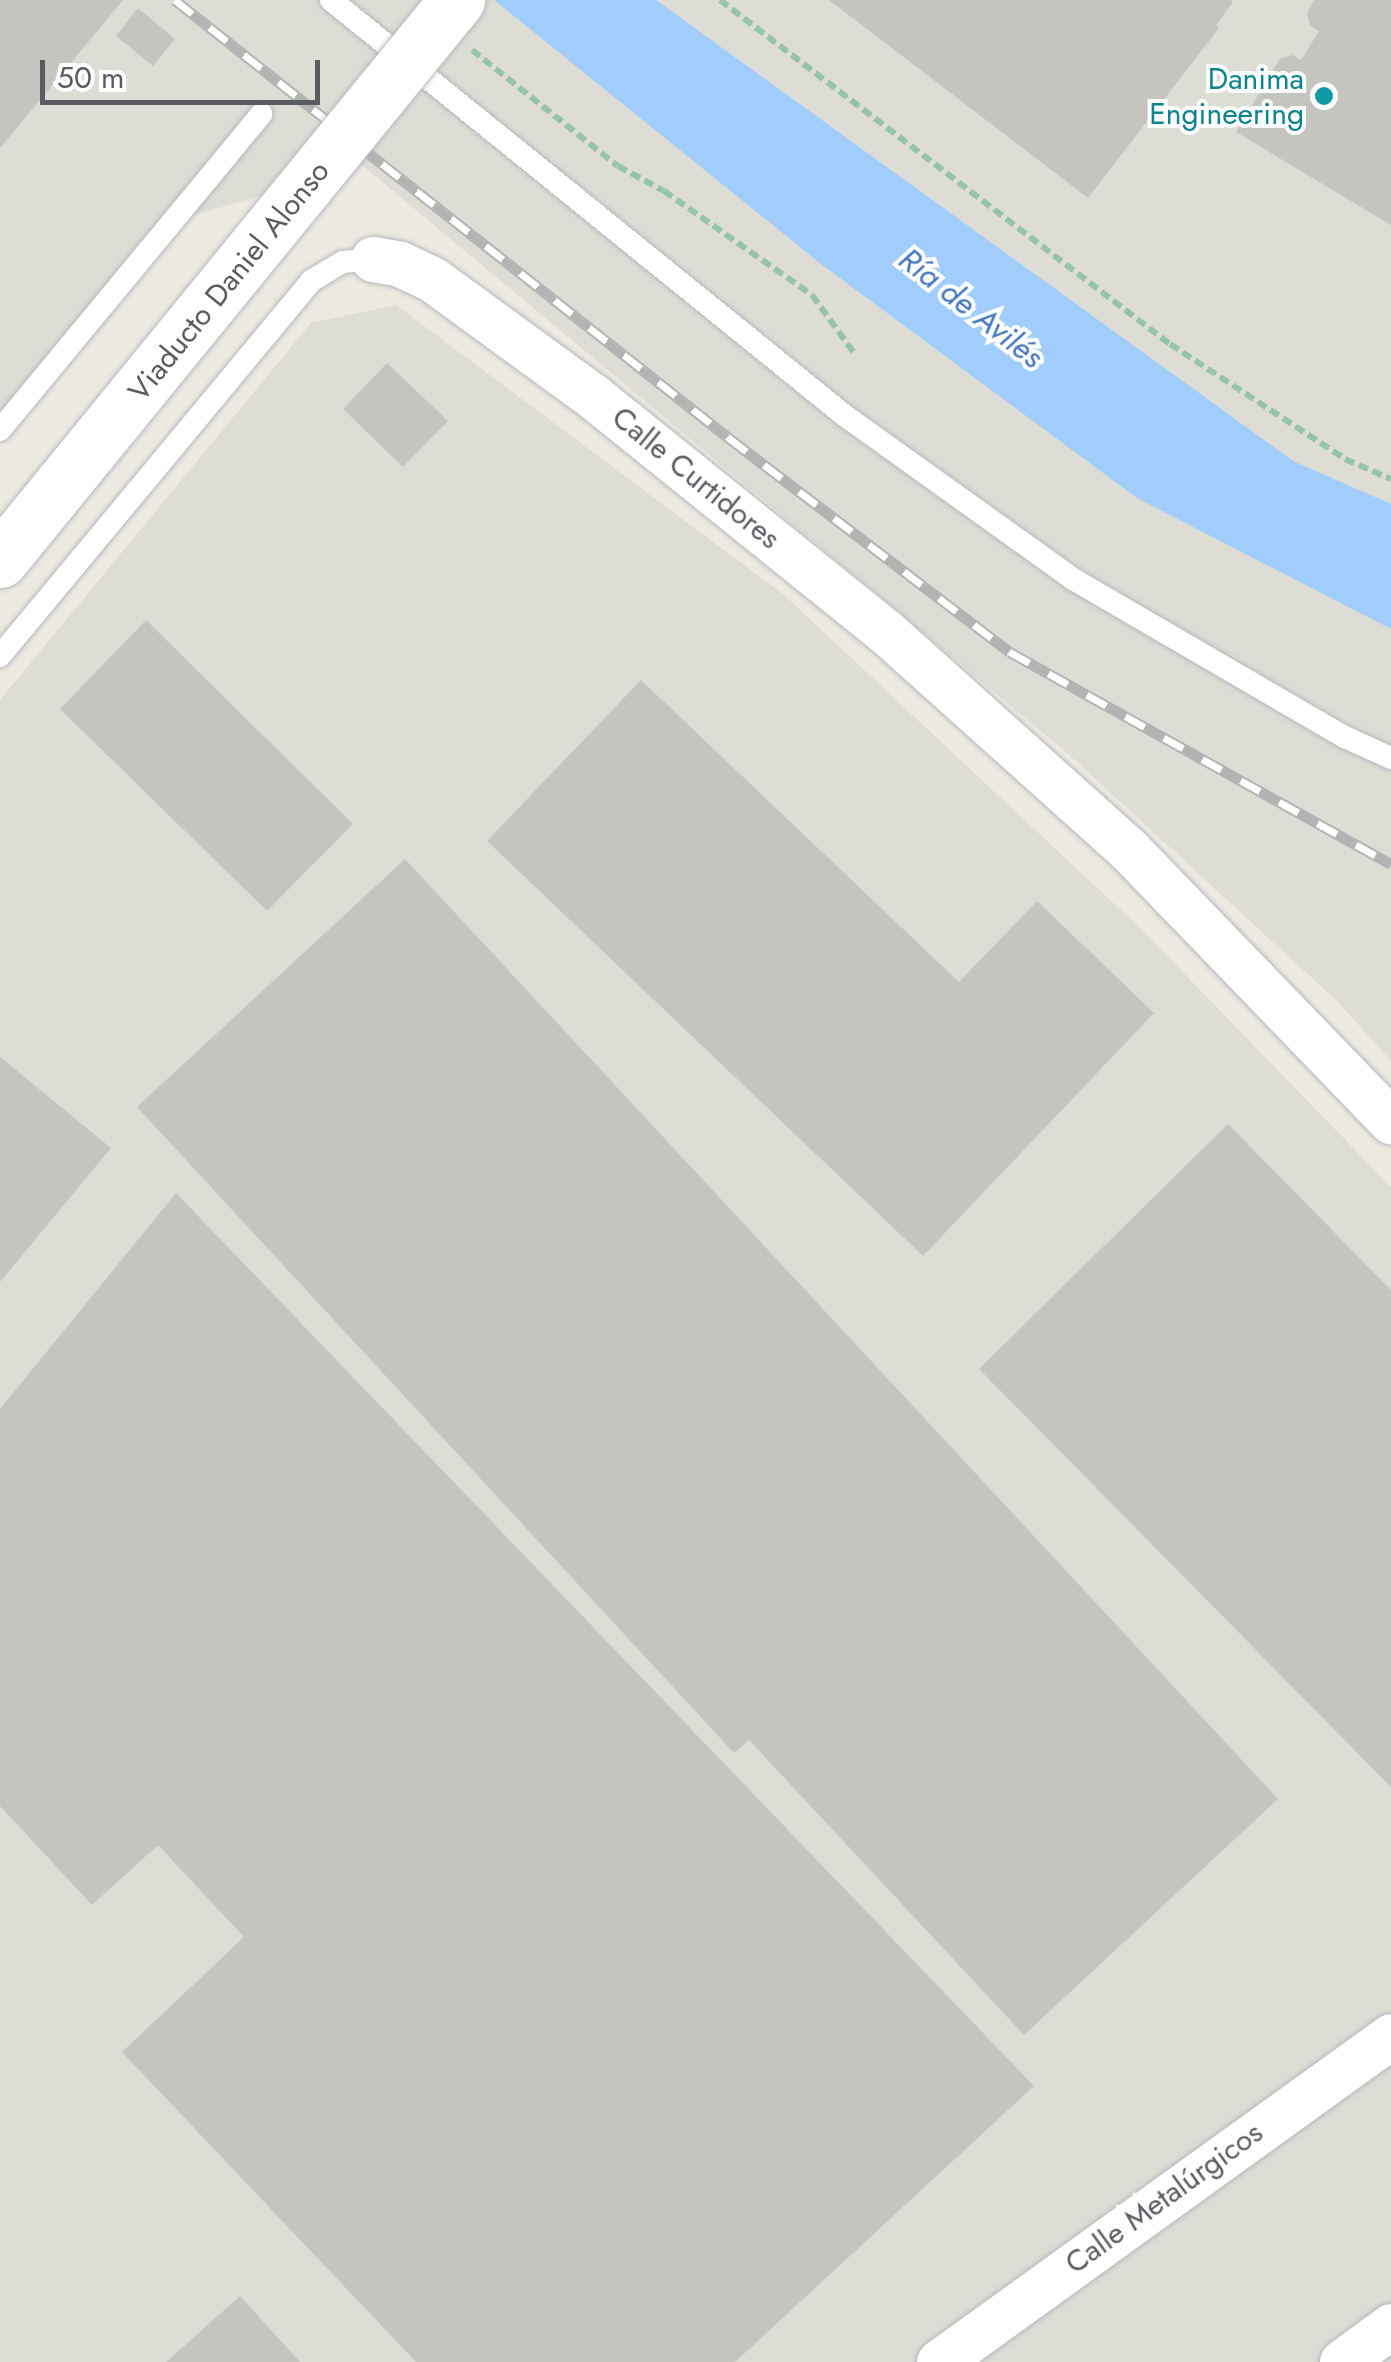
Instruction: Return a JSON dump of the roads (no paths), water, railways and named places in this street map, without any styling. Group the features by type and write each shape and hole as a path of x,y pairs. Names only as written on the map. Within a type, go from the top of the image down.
{"main road":[{"name":"Viaducto Daniel Alonso","path":"0,560 462,24"}],"street":[{"name":"Calle Curtidores","path":"373,259 400,264 432,279 595,398 885,630 1130,851 1391,1121"},
{"name":"Calle Metalúrgicos","path":"939,2362 1391,2036"},
{"path":"1342,2362 1391,2326"}],"lane":[{"path":"331,0 844,415 1073,579 1345,736 1391,758"},
{"path":"0,430 260,114"},
{"name":"Calle Curtidores","path":"0,656 311,281 344,262 373,259"}],"water":[{"name":"Ría de Avilés","path":"494,0 656,0 1293,461 1391,504 1391,629 1137,498 821,264"}],"railway":[{"path":"175,0 729,438 1010,652 1391,864"}],"place":[{"name":"Danima Engineering","path":"1324,96"}]}
